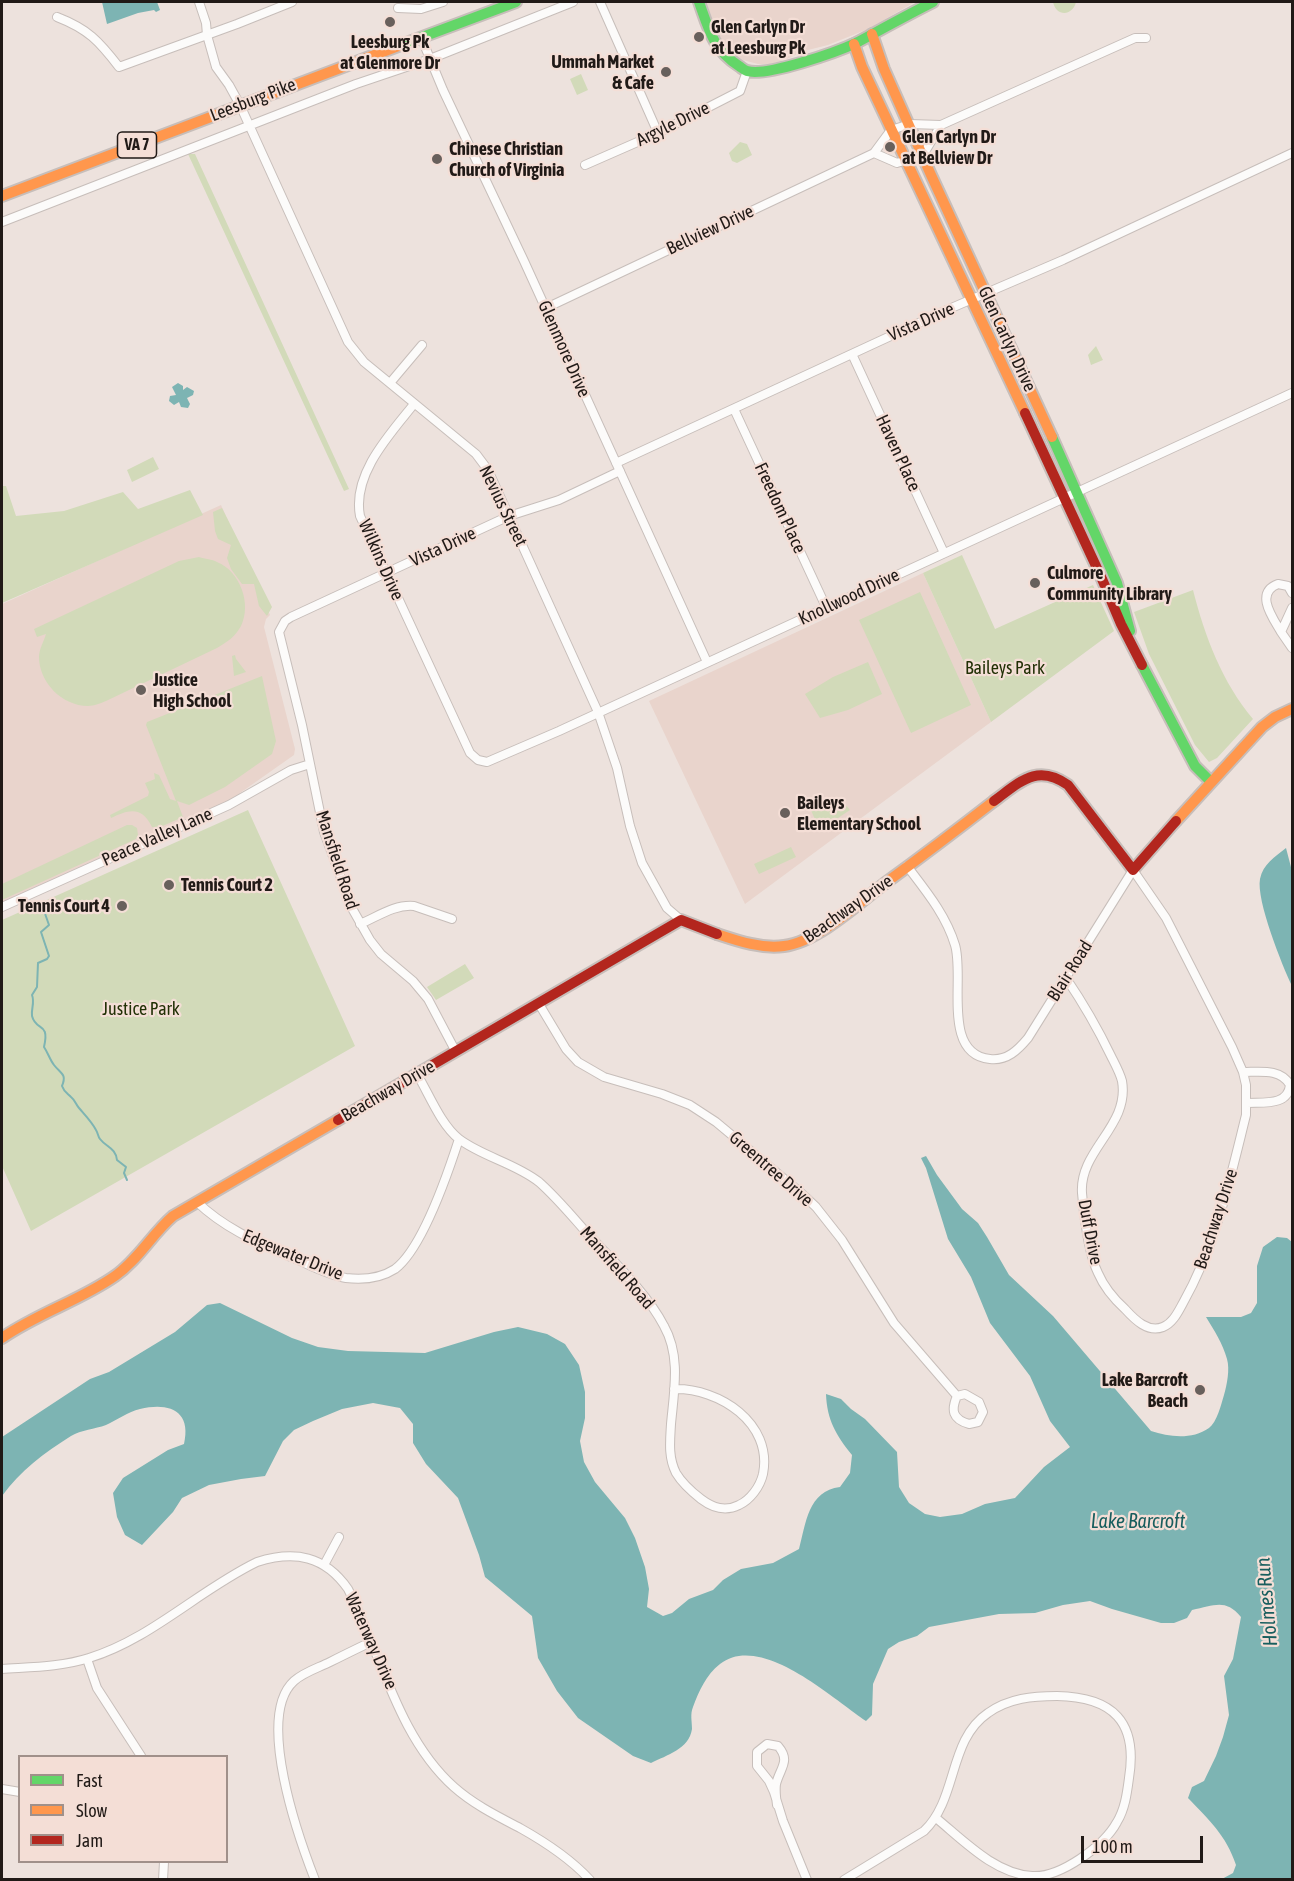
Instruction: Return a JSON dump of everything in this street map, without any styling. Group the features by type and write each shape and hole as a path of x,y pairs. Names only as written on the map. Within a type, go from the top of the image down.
{"street":[{"name":"Nevius Street","path":"199,2 216,67 240,105 348,342 364,362 476,454 488,470 598,712 617,768 639,855 667,908 681,920"},
{"path":"57,17 78,25 100,42 119,67 292,2"},
{"path":"398,8 421,9 443,2"},
{"name":"Leesburg Pike","path":"2,196 507,3 516,2"},
{"path":"2,222 573,2"},
{"path":"600,2 658,133"},
{"path":"699,2 718,49 734,64 747,71 778,70 854,44 933,2"},
{"name":"Glen Carlyn Drive","path":"872,34 884,69 1078,492 1117,583 1133,646"},
{"name":"Glenmore Drive","path":"421,37 447,100 546,308 707,662"},
{"path":"891,130 910,124 941,125 1135,38 1146,38"},
{"name":"Glen Carlyn Drive","path":"854,44 891,130 1110,595 1121,624 1195,766 1211,782"},
{"name":"Argyle Drive","path":"585,165 658,133 740,92 747,71"},
{"path":"874,153 897,163 923,155 941,125"},
{"name":"Bellview Drive","path":"546,308 874,153 891,130"},
{"name":"Vista Drive","path":"615,463 1293,153"},
{"path":"390,383 422,345"},
{"name":"Haven Place","path":"852,354 944,553"},
{"name":"Knollwood Drive","path":"440,689 470,753 474,758 483,762 492,761 1293,393"},
{"name":"Wilkins Drive","path":"414,404 379,448 359,497 360,516 440,689"},
{"name":"Freedom Place","path":"734,408 826,607"},
{"name":"Vista Drive","path":"279,637 281,626 291,617 509,516 571,495 620,471"},
{"path":"1293,593 1288,586 1278,584 1268,589 1266,605 1281,633 1293,648"},
{"path":"1281,633 1293,608"},
{"name":"Mansfield Road","path":"279,637 324,832 360,924 381,954 424,993 456,1052"},
{"name":"Blair Road","path":"907,866 944,918 955,942 959,966 958,1026 965,1043 978,1056 997,1059 1006,1057 1021,1047 1133,870 1160,837 1262,727 1275,717 1293,709"},
{"name":"Peace Valley Lane","path":"2,907 229,805 291,770 310,764"},
{"name":"Beachway Drive","path":"2,1338 22,1324 115,1276 131,1262 164,1223 196,1202 681,920 751,944 771,947 790,946 813,937 1024,779 1038,774 1054,776 1068,785 1133,870 1166,918 1243,1072 1247,1103 1215,1233 1191,1288 1175,1317 1166,1326"},
{"path":"360,924 408,905 452,919"},
{"name":"Duff Drive","path":"1066,978 1095,1025 1122,1080 1123,1093 1119,1113 1093,1153 1083,1181 1085,1218 1093,1262 1107,1289 1138,1322 1147,1328 1155,1329 1166,1326"},
{"name":"Greentree Drive","path":"539,1004 566,1049 578,1062 604,1077 690,1105 716,1122 816,1207 842,1240 894,1323 957,1396"},
{"path":"1243,1072 1279,1074 1285,1077 1290,1085 1288,1094 1281,1100 1247,1103"},
{"name":"Mansfield Road","path":"417,1074 447,1126 459,1139 501,1160 539,1183 648,1301 666,1329 675,1369 670,1444 677,1475 705,1503 726,1510 737,1506 757,1490 763,1475 764,1457 759,1438 748,1420 722,1400 688,1388 674,1389"},
{"name":"Edgewater Drive","path":"196,1202 229,1228 316,1268 345,1278 378,1277 396,1268 415,1246 448,1172 459,1139"},
{"path":"324,1565 339,1538"},
{"name":"Waterway Drive","path":"2,1669 60,1664 87,1659 130,1640 257,1562 270,1558 298,1556 315,1560 333,1571 348,1589 418,1746 440,1773 468,1798 549,1846 579,1868 590,1880"},
{"path":"315,1880 287,1791 278,1732 281,1706 289,1687 303,1674 371,1642"},
{"path":"87,1659 97,1688 140,1755"},
{"path":"844,1880 924,1831 936,1818 968,1734 990,1711 1015,1700 1041,1696 1083,1698 1108,1706 1116,1712 1127,1731 1132,1750 1132,1763 1122,1812 1110,1832 1100,1842 1062,1870 1043,1878 1022,1875 982,1855 936,1818"},
{"path":"777,1805 777,1784 785,1760 778,1746 767,1744 757,1752 759,1770 769,1781 777,1805 807,1880"},
{"path":"2,1789 18,1792"},
{"path":"163,1880 164,1863"}],"shaded area":[{"path":"706,2 915,2 868,29 828,45 770,64 758,64 734,55 720,38"},
{"name":"Justice High School","path":"221,505 270,615 264,627 295,749 294,755 240,793 244,802 2,910 2,604"},
{"name":"Baileys Elementary School","path":"923,573 991,722 745,904 649,701"}],"green space":[{"path":"1053,2 1076,2 1072,10 1064,13 1057,10"},
{"path":"581,74 588,90 577,95 570,79"},
{"path":"740,142 747,144 752,155 737,163 732,161 729,153"},
{"path":"188,154 195,154 349,489 344,491"},
{"path":"1096,346 1103,360 1091,365 1088,355"},
{"path":"153,457 159,469 132,482 127,470"},
{"path":"2,486 6,486 16,516 64,511 123,492 138,509 190,490 203,515 2,603"},
{"path":"222,508 272,607 267,616 259,606 254,584 242,584 231,569 227,558 231,545 218,539 213,512"},
{"name":"Baileys Park","path":"962,555 995,629 1093,585 1114,631 991,722 923,573"},
{"path":"199,557 225,566 238,580 242,589 244,617 241,626 233,636 217,648 97,704 78,705 69,702 54,691 40,666 39,654 46,634 37,637 34,629 179,561"},
{"path":"1193,590 1216,658 1232,690 1253,719 1217,758 1209,762 1195,745 1149,654 1134,612"},
{"path":"920,592 971,705 911,733 859,620"},
{"path":"235,655 246,672 234,676 232,656"},
{"path":"868,662 882,694 848,710 820,718 805,694 833,677"},
{"path":"262,676 276,741 272,754 225,787 189,805 177,801 183,817 158,828 152,827 144,815 134,811 111,818 110,815 148,796 149,792 145,783 155,779 154,773 159,775 170,799 176,801 146,725 147,722"},
{"path":"828,797 835,808 845,804 850,810 818,826 809,806"},
{"name":"Justice Park","path":"248,810 355,1046 31,1231 2,1166 2,920"},
{"path":"127,825 137,828 136,839 2,900 2,884"},
{"path":"791,847 796,857 759,874 754,864"},
{"path":"465,964 474,978 436,1000 427,987"}],"water":[{"path":"102,2 157,2 160,10 138,13 107,24"},
{"path":"178,383 183,386 183,390 187,387 194,391 193,395 187,398 190,404 188,408 181,407 179,402 174,405 169,401 170,396 176,395 172,387"},
{"path":"1286,848 1292,871 1292,986 1271,933 1260,889 1260,879 1264,869"},
{"name":"Lake Barcroft","path":"926,1156 962,1209 978,1223 1009,1275 1053,1316 1151,1431 1158,1433 1188,1436 1202,1432 1212,1425 1224,1395 1228,1367 1223,1348 1206,1317 1241,1317 1251,1313 1257,1303 1257,1266 1263,1247 1277,1237 1287,1238 1292,1242 1292,1879 1222,1879 1233,1873 1236,1865 1232,1854 1216,1828 1188,1798 1192,1787 1204,1781 1216,1756 1229,1715 1224,1676 1233,1659 1241,1617 1230,1607 1224,1605 1192,1610 1187,1618 1174,1623 1161,1623 1090,1601 1063,1605 1035,1613 999,1614 929,1627 917,1636 899,1642 888,1649 873,1684 872,1715 866,1721 796,1672 776,1662 755,1656 737,1656 720,1664 704,1684 692,1710 692,1729 687,1742 651,1763 633,1756 578,1718 557,1691 538,1658 532,1616 485,1577 458,1498 426,1464 413,1443 413,1424 400,1408 373,1403 342,1409 294,1430 283,1441 265,1476 209,1485 182,1498 173,1512 142,1545 125,1535 117,1517 113,1493 123,1478 168,1450 184,1444 186,1432 181,1416 168,1408 140,1409 106,1425 71,1436 33,1463 2,1496 2,1437 90,1379 109,1372 175,1332 207,1305 220,1303 292,1338 318,1347 348,1351 425,1353 518,1327 547,1334 565,1344 579,1365 585,1392 585,1418 580,1441 584,1462 595,1482 625,1518 645,1567 649,1589 647,1607 663,1616 672,1613 689,1599 713,1590 723,1580 741,1569 773,1563 799,1549 810,1510 815,1502 829,1490 840,1487 850,1473 852,1455 833,1427 826,1394 841,1399 865,1419 897,1452 899,1487 909,1503 925,1514 940,1517 962,1514 985,1504 1015,1498 1044,1467 1070,1447 1050,1421 1030,1376 990,1323 971,1277 948,1239 921,1158"}],"waterway":[{"path":"43,908 49,925 41,932 49,956 38,963 37,987 32,995 32,1016 36,1024 44,1030 44,1047 64,1076 62,1086 64,1090 90,1121 100,1139 113,1150 117,1160 126,1167 124,1173 127,1180"}],"traffic: fast":[{"path":"401,45 516,2"},
{"path":"699,2 713,38 723,53 745,70 756,72 802,63 847,47 933,2"},
{"path":"1052,437 1117,583 1130,631"},
{"path":"1142,665 1195,766 1211,782"}],"traffic: slow":[{"path":"872,34 884,69 931,175 1052,437"},
{"path":"854,44 862,67 1025,413"},
{"path":"2,196 401,45"},
{"path":"1176,821 1262,727 1275,717 1292,709"},
{"path":"717,934 750,944 767,946 784,946 810,937 837,921 994,801"},
{"path":"2,1338 30,1321 102,1285 123,1270 173,1216 338,1120"}],"traffic: jam":[{"path":"1025,413 1142,665"},
{"path":"994,801 1012,787 1029,778 1038,775 1057,779 1068,785 1133,870 1176,821"},
{"path":"338,1120 681,920 717,934"}],"place":[{"name":"Leesburg Pk at Glenmore Dr","path":"390,22"},
{"name":"Glen Carlyn Dr at Leesburg Pk","path":"699,37"},
{"name":"Ummah Market & Cafe","path":"666,72"},
{"name":"Glen Carlyn Dr at Bellview Dr","path":"890,147"},
{"name":"Chinese Christian Church of Virginia","path":"437,159"},
{"name":"Culmore Community Library","path":"1035,583"},
{"name":"Justice High School","path":"141,690"},
{"name":"Baileys Elementary School","path":"785,813"},
{"name":"Tennis Court 2","path":"169,885"},
{"name":"Tennis Court 4","path":"122,906"},
{"name":"Lake Barcroft Beach","path":"1200,1390"}],"water label":[{"name":"Holmes Run","path":"1267,1602"}]}
